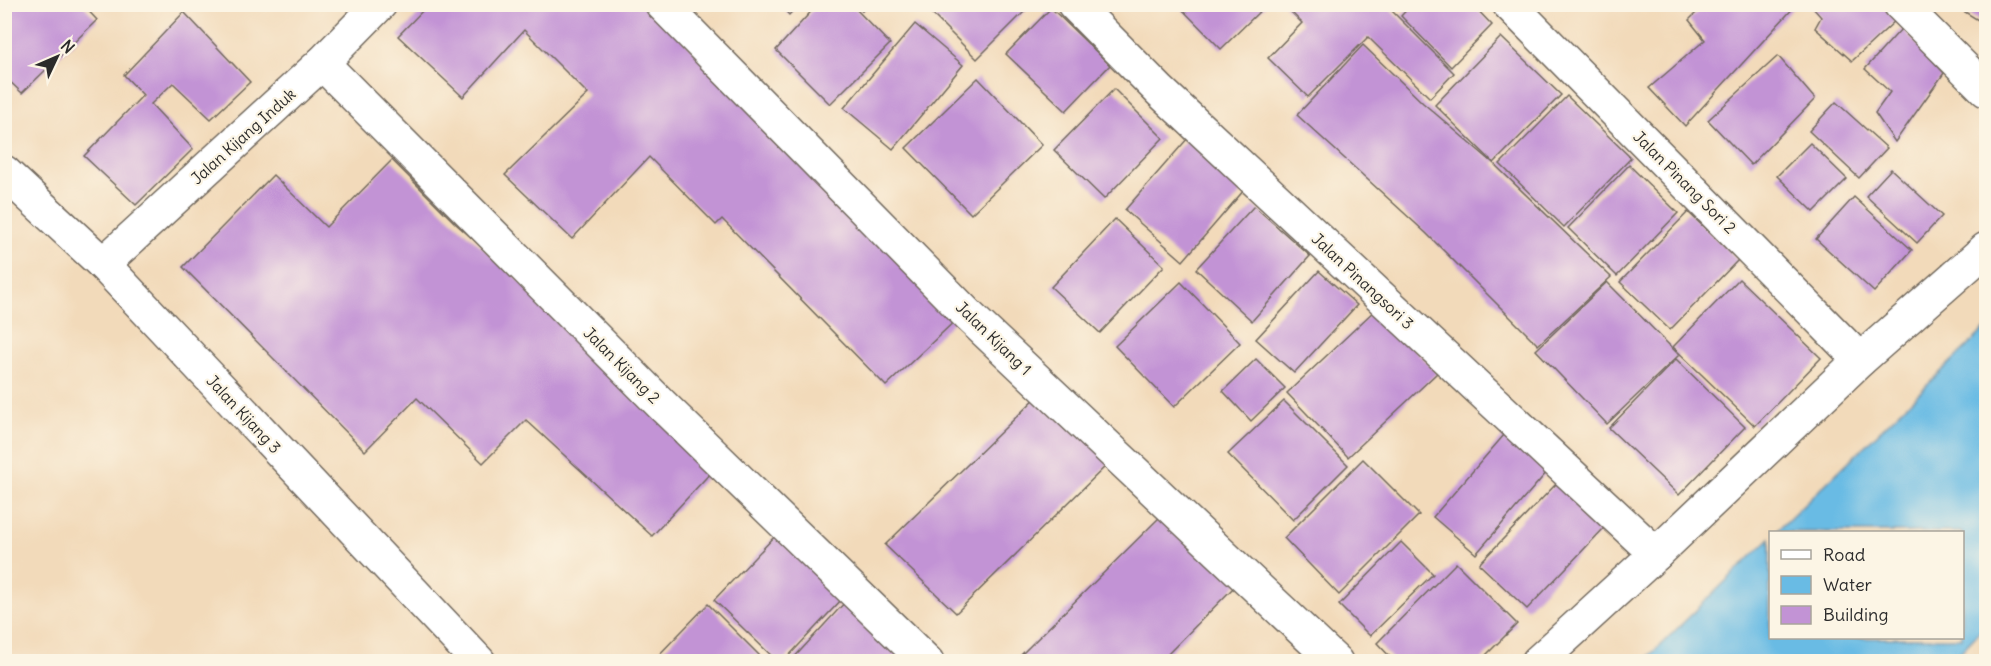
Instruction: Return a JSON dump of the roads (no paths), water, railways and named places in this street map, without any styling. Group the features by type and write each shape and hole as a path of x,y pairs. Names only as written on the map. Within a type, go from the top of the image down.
{"street":[{"name":"Jalan Kijang Induk","path":"103,264 322,63 380,4"},
{"name":"Jalan Kijang 1","path":"662,4 969,316 1336,662"},
{"name":"Jalan Pinangsori 3","path":"1074,4 1160,91 1656,554"},
{"name":"Jalan Pinang Sori 2","path":"1509,4 1860,360"},
{"path":"1900,4 1986,90"},
{"name":"Jalan Kijang 2","path":"322,63 662,405 927,662"},
{"name":"Jalan Kijang 3","path":"4,172 103,264 479,662"},
{"path":"1538,662 1656,554 1860,360 1986,249"}],"water":[{"path":"1986,328 1986,625 1952,661 1644,661 1769,539 1769,639 1964,639 1964,531 1777,531"}]}
